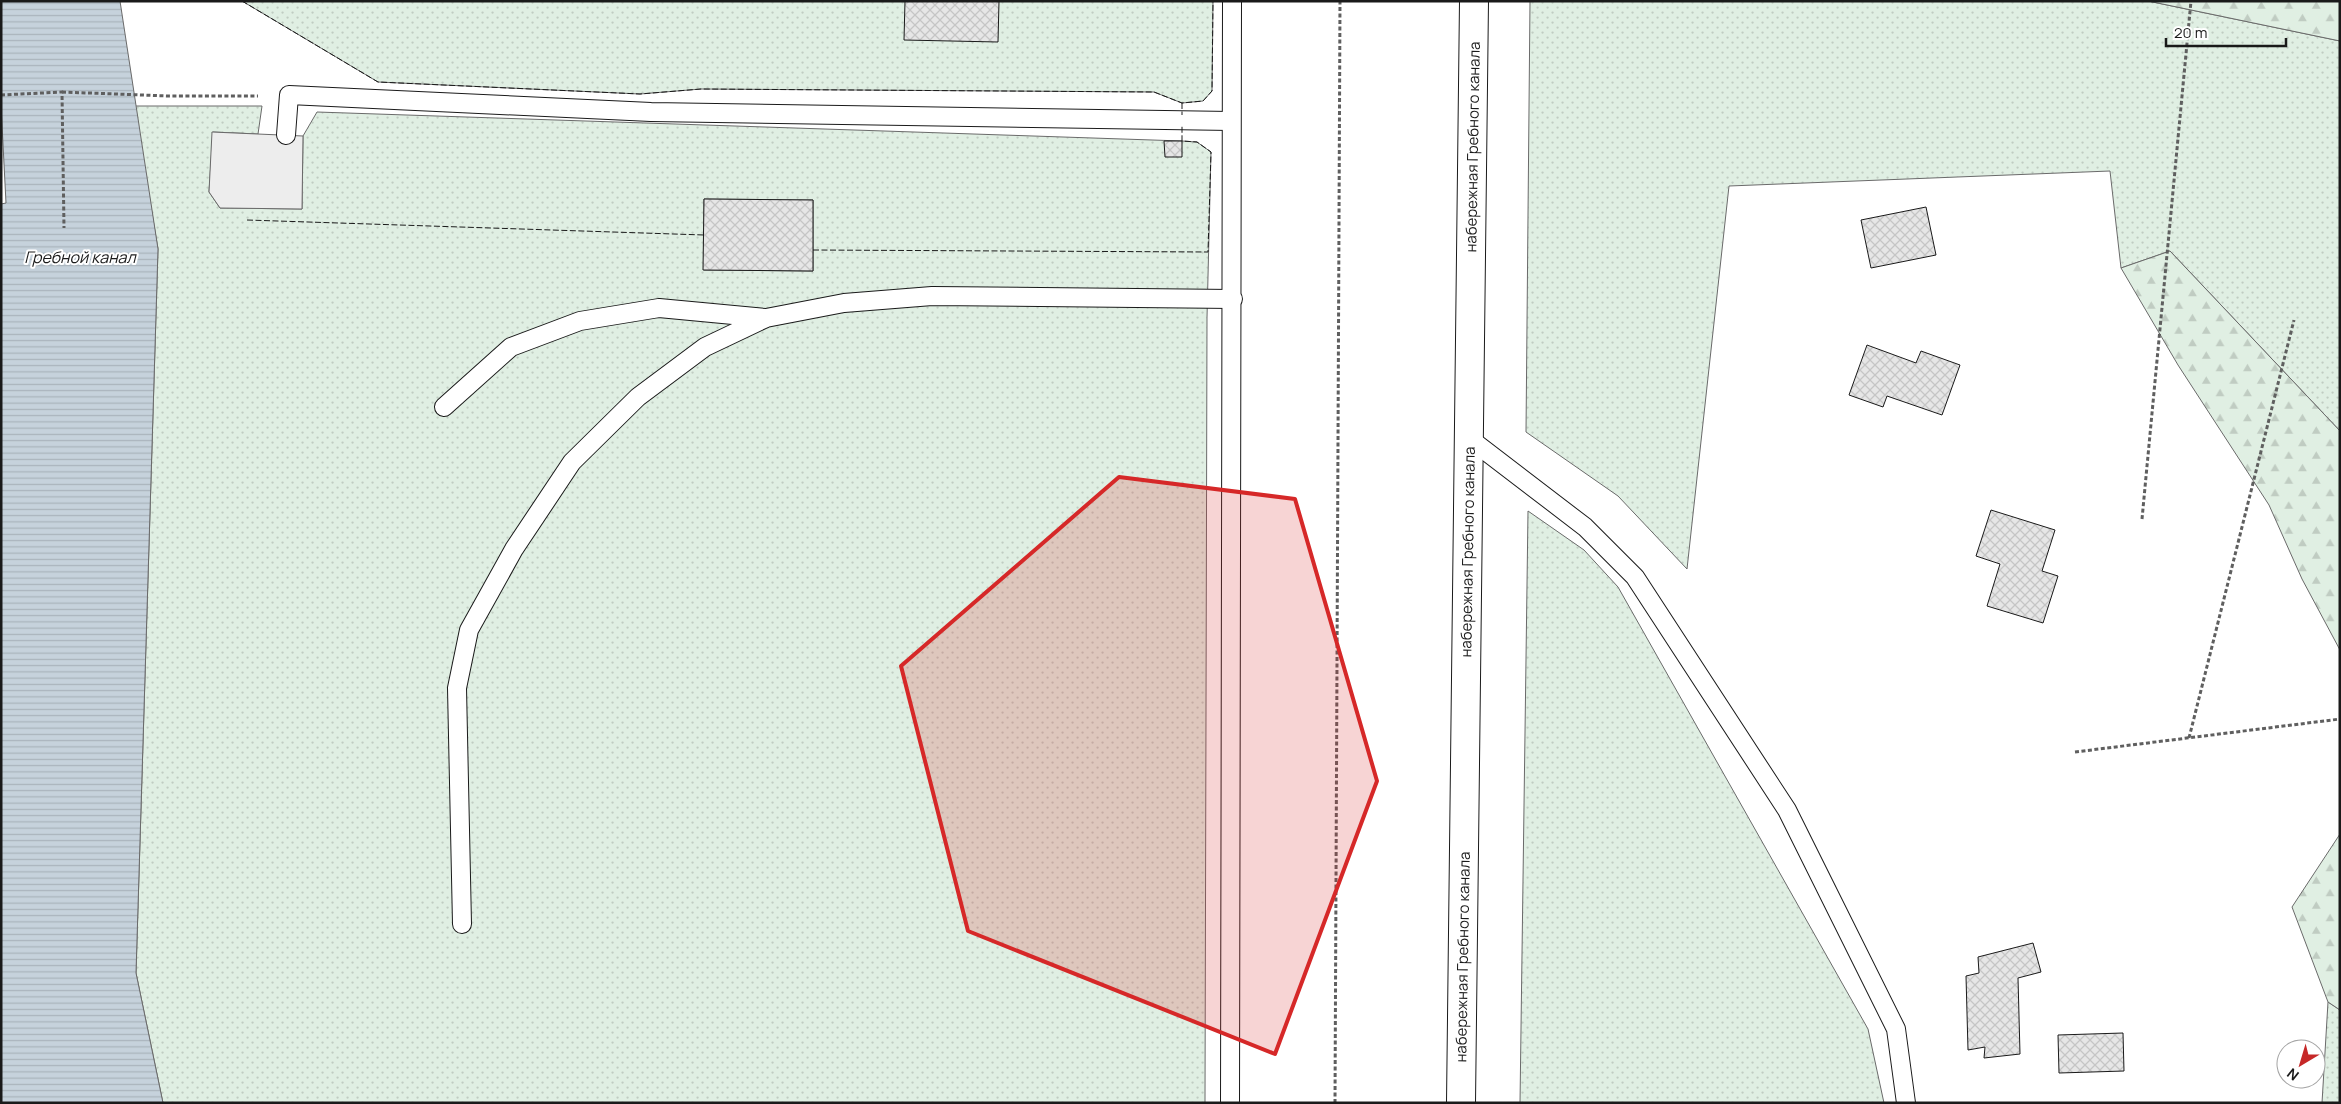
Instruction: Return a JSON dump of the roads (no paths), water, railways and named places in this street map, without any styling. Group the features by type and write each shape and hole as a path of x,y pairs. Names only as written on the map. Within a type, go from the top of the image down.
{"street":[{"name":"набережная Гребного канала","path":"1461,1103 1474,1"}],"lane":[{"path":"1230,1103 1233,298 1232,1"},
{"path":"286,135 289,95 651,112 1231,121"},
{"path":"462,924 457,688 470,630 514,549 572,462 645,391 704,347 766,318 844,303 932,296 1233,298"},
{"path":"444,407 511,347 580,321 659,308 766,318"},
{"path":"1470,439 1585,527 1635,577 1787,810 1896,1029 1906,1103"}],"water":[{"name":"Гребной канал","path":"1,1 120,1 158,249 136,973 163,1103 1,1103"}]}
